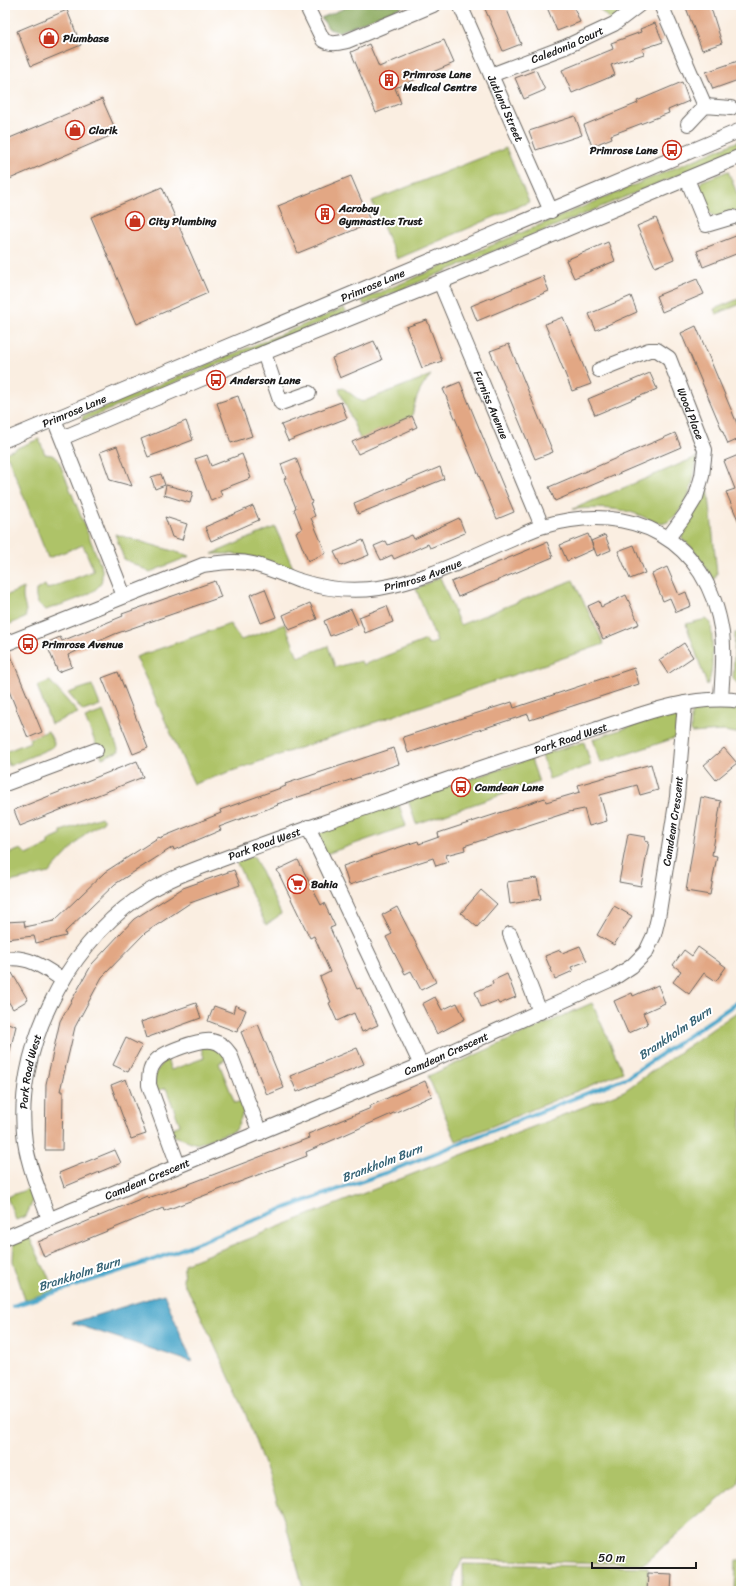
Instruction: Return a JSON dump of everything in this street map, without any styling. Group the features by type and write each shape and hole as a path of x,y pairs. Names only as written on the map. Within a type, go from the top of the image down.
{"street":[{"path":"306,5 323,40 334,44 346,41 433,5"},
{"name":"Jutland Street","path":"460,5 551,211"},
{"name":"Caledonia Court","path":"491,74 566,46 614,24 639,5"},
{"path":"661,5 705,106"},
{"path":"705,106 731,108"},
{"path":"688,124 705,106"},
{"name":"Primrose Lane","path":"5,440 741,130"},
{"name":"Primrose Lane","path":"62,438 741,156"},
{"path":"687,179 706,225 733,217"},
{"name":"Furniss Avenue","path":"440,282 542,526"},
{"path":"350,294 359,315"},
{"name":"Wood Place","path":"599,370 649,350 657,350 669,358 705,450 702,476 696,497 668,538"},
{"path":"264,353 281,403 309,393"},
{"path":"54,419 124,596"},
{"name":"Primrose Avenue","path":"5,644 203,565 229,562 252,563 301,581 332,588 357,590 379,588 405,582 448,567 542,526 565,520 589,518 613,519 641,525 668,538 686,552 701,572 712,593 722,633 724,654 720,699"},
{"name":"Park Road West","path":"49,1218 35,1181 25,1143 24,1112 27,1078 34,1044 48,1010 63,980 86,948 110,922 137,898 171,879 308,827 659,709 685,703 720,699 741,701"},
{"name":"Camdean Crescent","path":"5,1238 49,1218 260,1133 421,1065 614,978 632,966 646,952 654,935 677,797 685,703"},
{"path":"5,784 96,750"},
{"path":"308,827 421,1065"},
{"path":"510,934 540,1012"},
{"path":"5,959 25,959 37,964 63,980"},
{"path":"178,1165 149,1086 149,1073 155,1062 163,1054 202,1041 213,1041 223,1045 230,1054 260,1133"}],"green space":[{"path":"352,5 406,5 338,32 329,29 321,18"},
{"path":"595,5 639,5 614,24"},
{"path":"741,140 741,149 364,305 362,300"},
{"path":"506,148 529,202 397,259 372,201"},
{"path":"728,171 741,203 741,209 715,217 704,203 700,194 699,185 702,181"},
{"path":"741,298 741,304 716,314 714,309"},
{"path":"344,308 346,312 82,421 83,416"},
{"path":"431,375 418,394 412,416 360,439 339,389 343,388 362,402"},
{"path":"39,439 45,454 52,455 58,459 102,569 101,583 94,591 46,610 37,602 36,590 45,585 47,589 94,571 83,545 48,558 8,457 5,458 5,453"},
{"path":"697,457 693,481 685,503 669,521 658,523 631,512 615,509 573,509"},
{"path":"708,486 717,574 714,580 693,549 682,539 682,532 700,504"},
{"path":"275,527 294,570 272,562 245,555 212,554"},
{"path":"115,534 190,556 150,572 124,559"},
{"path":"440,577 460,625 573,580 604,644 194,784 136,657 230,624 241,640 285,624 298,657 328,646 335,667 361,661 363,665 426,640 428,645 437,642 416,589"},
{"path":"24,588 23,597 26,611 25,618 5,626 5,596"},
{"path":"706,619 711,623 712,646 711,673 710,680 707,685 686,624"},
{"path":"735,633 741,633 741,687 733,679"},
{"path":"50,681 78,713 51,724 37,686"},
{"path":"92,685 100,705 83,711 68,693"},
{"path":"711,707 741,709 741,734 724,731 691,733 691,716 693,710"},
{"path":"103,711 119,751 102,758 85,718"},
{"path":"667,714 677,716 679,725 678,737 600,763 593,739"},
{"path":"48,731 54,743 53,747 9,766 5,752 30,742 29,739"},
{"path":"584,742 591,765 549,779 542,755"},
{"path":"531,759 539,782 416,824 408,800"},
{"path":"398,802 406,826 326,854 318,839 322,828"},
{"path":"101,817 104,821 86,833 49,873 5,883 5,855 21,849 27,855 48,845 48,841 61,835 61,831"},
{"path":"254,856 281,914 266,925 236,861"},
{"path":"592,1003 623,1072 456,1141 428,1076"},
{"path":"741,1009 741,1424 738,1483 643,1564 463,1559 454,1574 454,1591 304,1591 286,1525 243,1407 194,1301 183,1282 184,1264 624,1091"},
{"path":"201,1047 219,1048 227,1059 219,1063 235,1103 244,1100 246,1105 236,1130 197,1144 172,1135 170,1129 180,1125 166,1088 157,1091 154,1081 157,1070 167,1059 171,1070 204,1058"},
{"path":"28,1189 33,1201 26,1216 16,1220 7,1197"},
{"path":"28,1235 55,1290 25,1300 13,1261 14,1241"},
{"path":"736,1560 741,1560 741,1591 735,1591"},
{"path":"463,1564 648,1567 647,1591 463,1591"}],"water":[{"path":"164,1294 192,1362 72,1323"}],"building":[{"path":"493,5 505,5 521,44 503,51 485,9"},
{"path":"546,5 573,5 580,22 557,31"},
{"path":"685,5 710,5 722,43 702,50"},
{"name":"Plumbase","path":"67,10 81,45 31,66 17,31"},
{"path":"655,23 663,42 642,49 644,54 611,65 615,75 572,93 562,70 613,49 611,43 641,32 640,29"},
{"name":"Primrose Lane Medical Centre","path":"444,40 454,63 395,88 401,103 376,113 351,52 369,44 379,67"},
{"path":"741,60 741,79 713,89 706,72"},
{"path":"536,70 545,90 524,99 515,78"},
{"path":"682,82 689,101 668,110 669,113 611,135 612,138 592,146 584,125 638,103 637,101"},
{"path":"102,99 117,133 5,181 5,140"},
{"path":"575,116 582,135 536,150 529,131"},
{"name":"Acrobay Gymnastics Trust","path":"351,176 371,223 298,253 278,206"},
{"path":"162,187 208,293 137,324 91,217"},
{"path":"656,218 674,259 655,267 637,226"},
{"path":"741,234 741,252 703,267 697,251"},
{"path":"608,242 615,261 574,278 566,260"},
{"path":"543,276 549,291 477,321 471,306"},
{"path":"697,279 704,294 662,312 656,296"},
{"path":"631,296 637,312 596,330 589,314"},
{"path":"563,317 591,384 572,391 545,324"},
{"path":"427,320 442,361 422,368 406,327"},
{"path":"696,326 741,433 741,438 728,444 681,333"},
{"path":"374,341 382,360 340,378 332,358"},
{"path":"509,344 553,452 535,459 490,351"},
{"path":"650,373 657,389 595,415 588,399"},
{"path":"460,382 514,512 497,519 443,389"},
{"path":"238,396 252,436 231,443 217,403"},
{"path":"341,402 347,418 288,441 281,425"},
{"path":"412,416 417,427 358,454 352,442"},
{"path":"186,421 193,440 148,457 141,439"},
{"path":"675,433 681,447 555,501 549,487"},
{"path":"117,446 132,486 110,480 100,452"},
{"path":"242,454 251,478 220,490 222,496 211,501 195,459 207,455 211,466"},
{"path":"741,454 741,527 726,492 735,489 724,461"},
{"path":"296,458 312,502 310,503 315,516 311,518 326,553 308,561 296,532 302,529 294,509 296,508 284,479 286,478 281,464"},
{"path":"440,467 444,479 358,514 354,503"},
{"path":"161,474 165,485 155,489 151,477"},
{"path":"166,485 193,492 190,503 164,495"},
{"path":"253,506 259,520 211,541 205,527"},
{"path":"165,517 187,524 182,540 172,537"},
{"path":"459,518 465,533 430,548 428,544 394,559 392,555 381,560 374,546 386,541 388,545 412,535 414,539"},
{"path":"588,534 594,549 567,561 560,545"},
{"path":"605,535 611,550 597,556 591,541"},
{"path":"363,540 369,555 341,566 334,552"},
{"path":"547,542 553,557 458,597 451,582"},
{"path":"634,545 645,573 630,579 618,551"},
{"path":"667,567 679,595 686,592 691,606 676,612 670,598 663,601 652,574"},
{"path":"215,581 221,597 115,634 68,655 72,667 58,672 46,643 60,637 62,641 123,616 122,614"},
{"path":"265,589 276,617 261,623 250,595"},
{"path":"626,595 639,624 603,639 588,606 599,601 601,607"},
{"path":"310,603 317,619 289,630 283,615"},
{"path":"387,606 393,622 365,633 359,617"},
{"path":"351,609 358,625 330,636 324,621"},
{"path":"684,643 693,657 668,674 659,660"},
{"path":"9,651 42,732 28,738 5,681 5,652"},
{"path":"634,668 639,684 530,720 528,714 408,753 403,737 512,702 514,708"},
{"path":"118,672 148,748 133,754 102,678"},
{"path":"394,748 399,764 277,804 278,805 219,827 221,830 174,850 173,847 115,884 65,932 66,936 36,943 34,936 5,939 5,922 24,921 25,927 54,921 105,872 159,837 160,838 221,813 220,810 286,786 285,784"},
{"path":"724,748 737,763 716,780 704,765"},
{"path":"137,761 143,777 20,826 14,810"},
{"path":"651,764 658,790 640,795 637,785 600,795 607,821 589,826 584,809 569,812 464,846 465,850 446,855 448,862 436,866 433,858 349,885 343,866 418,841 419,844 439,837 438,833 545,798 546,802 580,792 578,785"},
{"path":"701,797 721,801 712,855 717,856 710,895 686,891"},
{"path":"628,834 646,837 645,841 649,842 641,886 619,882"},
{"path":"298,860 321,905 324,903 335,926 330,928 357,989 360,988 378,1025 362,1032 354,1013 337,1021 329,1003 331,1002 320,977 330,972 314,936 310,938 277,870"},
{"path":"234,870 240,885 190,903 145,933 102,977 75,1027 60,1091 63,1091 62,1150 45,1150 46,1084 60,1021 92,964 134,919 183,888"},
{"path":"537,878 541,899 510,904 507,882"},
{"path":"481,890 497,904 477,927 461,913"},
{"path":"614,906 632,916 614,945 597,935"},
{"path":"397,907 436,982 421,990 411,971 405,974 386,937 392,934 382,915"},
{"path":"580,946 587,961 571,967 573,971 555,979 545,956 560,950 562,953"},
{"path":"698,947 726,967 716,981 704,973 689,994 673,982 681,971 673,965 684,950 692,956"},
{"path":"12,973 28,1000 13,1009 5,996 5,978"},
{"path":"507,974 516,997 499,1004 497,1001 481,1007 475,992 493,984 492,981"},
{"path":"658,985 665,1003 643,1013 648,1024 628,1033 614,1001 632,993 633,996"},
{"path":"435,997 442,1010 457,1003 465,1019 437,1034 422,1004"},
{"path":"196,1003 201,1018 146,1038 141,1022"},
{"path":"235,1005 246,1010 237,1032 208,1021 214,1006 233,1013"},
{"path":"5,1022 16,1026 8,1059 5,1058"},
{"path":"258,1024 284,1088 267,1095 241,1032"},
{"path":"126,1038 142,1046 128,1072 113,1065"},
{"path":"357,1048 364,1064 297,1092 290,1076"},
{"path":"126,1079 146,1134 131,1139 111,1085"},
{"path":"425,1081 432,1096 306,1152 307,1156 164,1211 163,1208 44,1257 38,1242 147,1196 148,1198 189,1184 309,1138 308,1134 371,1108 370,1106"},
{"path":"115,1150 121,1163 64,1187 59,1173"},
{"path":"648,1573 672,1574 671,1591 647,1591"}],"waterway":[{"name":"Brankholm Burn","path":"13,1306 156,1259 285,1208 385,1173 628,1077 741,1000"}],"place":[{"name":"Plumbase","path":"49,38"},
{"name":"Primrose Lane Medical Centre","path":"389,80"},
{"name":"Clarik","path":"75,130"},
{"name":"Primrose Lane","path":"672,150"},
{"name":"Acrobay Gymnastics Trust","path":"325,214"},
{"name":"City Plumbing","path":"135,221"},
{"name":"Anderson Lane","path":"216,380"},
{"name":"Primrose Avenue","path":"28,644"},
{"name":"Camdean Lane","path":"461,787"},
{"name":"Bahia","path":"297,884"}]}
